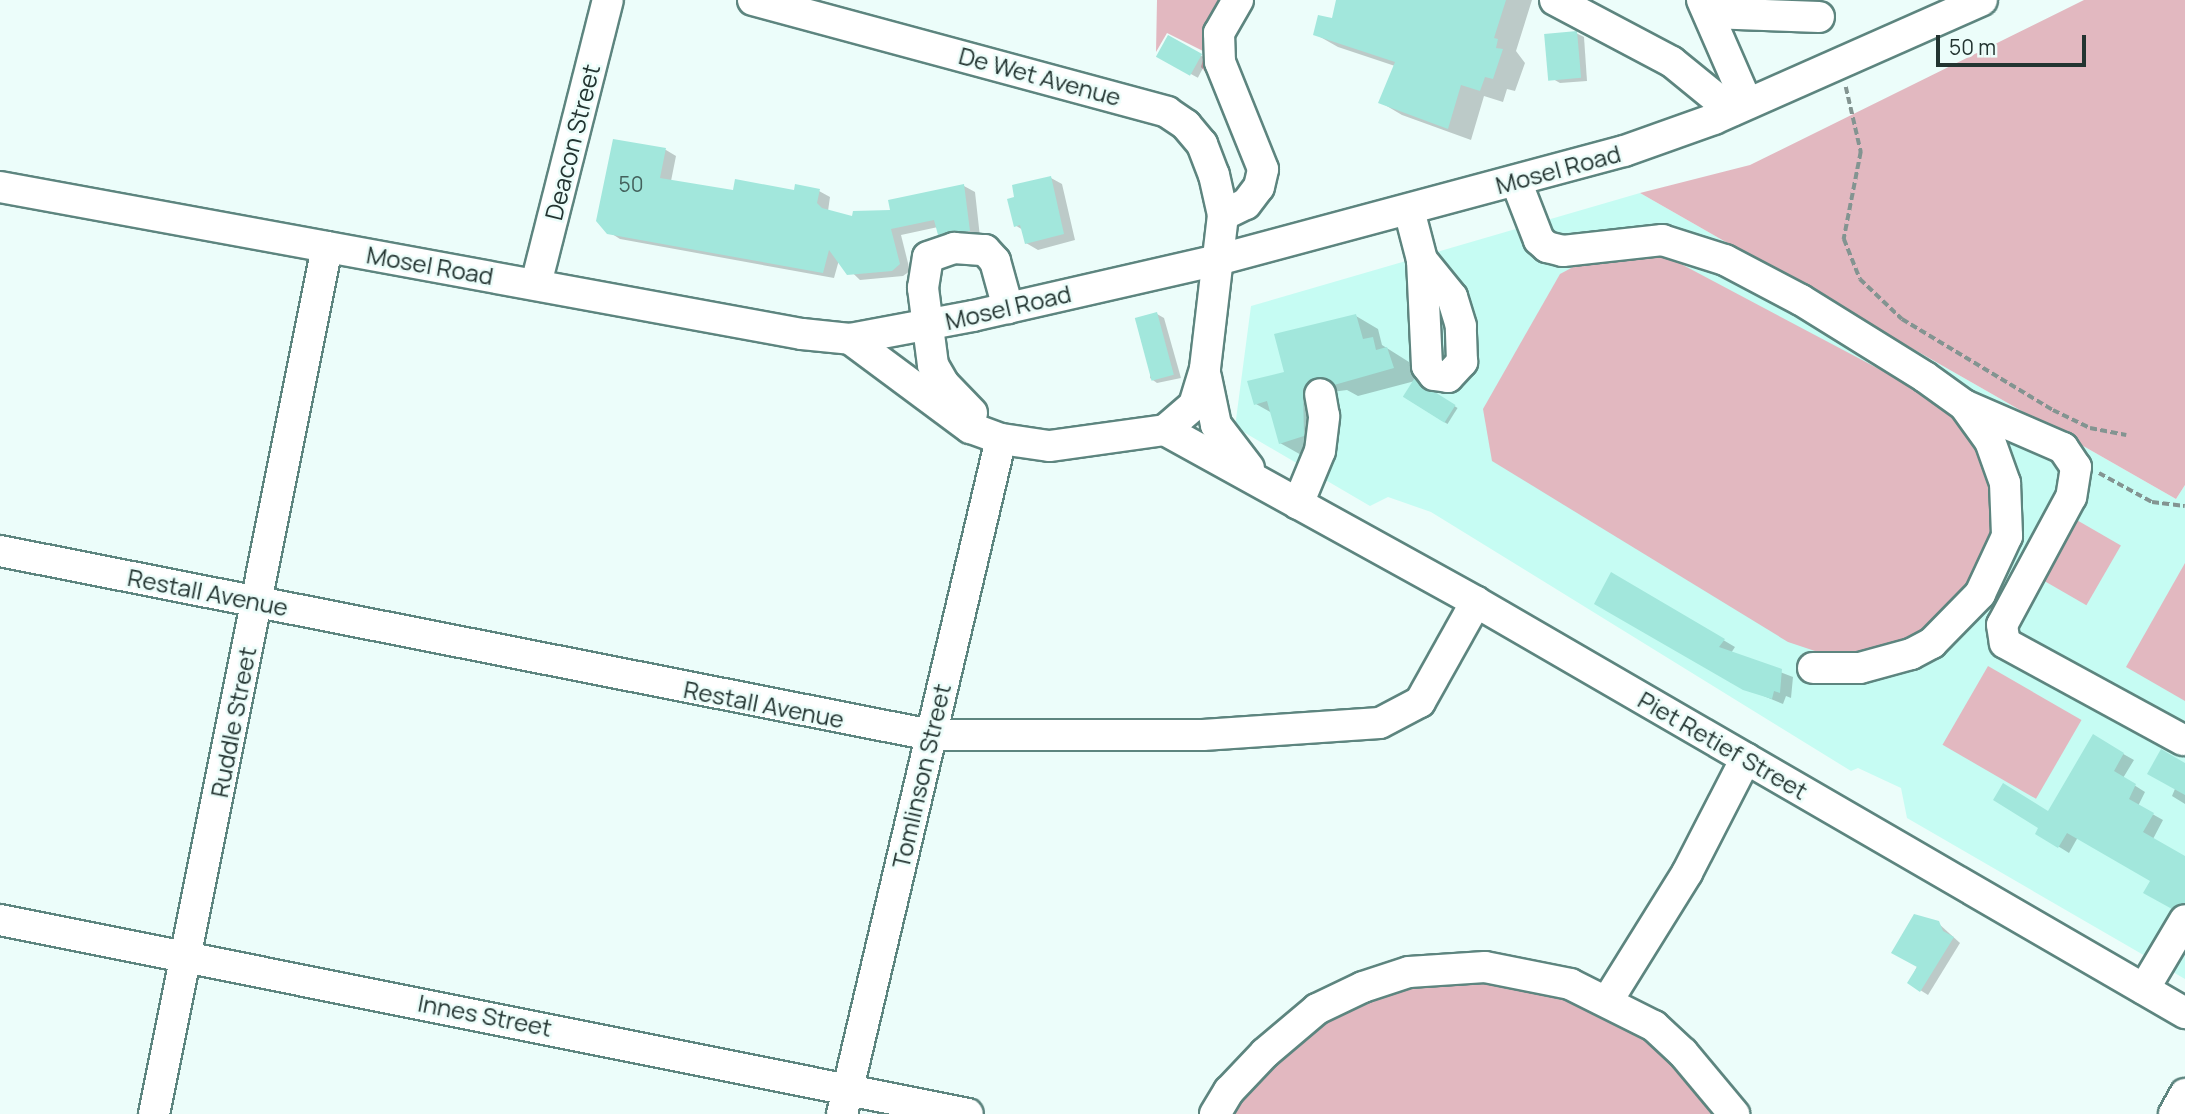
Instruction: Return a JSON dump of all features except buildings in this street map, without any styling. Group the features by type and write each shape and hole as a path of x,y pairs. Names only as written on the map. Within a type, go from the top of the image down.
{"street":[{"name":"Deacon Street","path":"536,284 608,0"},
{"name":"De Wet Avenue","path":"753,0 1167,112 1186,125 1202,144 1223,215 1221,259"},
{"path":"1555,0 1672,62 1740,107"},
{"name":"Mosel Road","path":"0,187 850,339 929,325 1221,259 1624,151 1740,107 1836,62 1982,0"},
{"path":"1223,215 1246,204 1259,187 1263,169 1220,62 1219,33 1243,1"},
{"path":"1740,107 1706,6 1819,16"},
{"path":"1516,180 1535,231 1547,247 1563,251 1643,239 1696,248 1801,300 1964,405 2063,448 2076,467 2071,497 2002,625 2005,643 2183,740"},
{"path":"1409,210 1422,260"},
{"name":"Ruddle Street","path":"154,1114 327,247"},
{"path":"993,436 937,375 924,267 936,251 972,248 989,253 1007,308"},
{"name":"Piet Retief Street","path":"1221,259 1205,369 1194,405 1165,430 1259,479 1298,504 1476,602 2185,1013"},
{"path":"850,339 932,402 993,436 1049,446 1165,430"},
{"name":"Piet Retief Street","path":"1205,369 1216,425 1259,479"},
{"path":"1298,504 1322,439 1325,415 1320,394"},
{"path":"1812,668 1860,668 1911,654 1932,643 1980,594 2007,536 2006,483 1990,441 1964,405"},
{"name":"Tomlinson Street","path":"845,1102 931,735 993,436"},
{"name":"Restall Avenue","path":"0,551 931,735 1203,735 1380,723 1420,702 1476,602"},
{"path":"1608,1000 1686,873 1746,758"},
{"name":"Innes Street","path":"0,920 186,955 845,1102 968,1114"},
{"path":"2144,989 2185,920"},
{"path":"1215,1114 1229,1091 1265,1053 1317,1009 1363,987 1409,972 1485,967 1570,984 1608,1000 1666,1037 1734,1114"},
{"path":"2174,1114 2185,1094"}],"path":[{"path":"1836,62 1861,140 1843,239 1860,279 1902,319 2053,410 2090,428 2126,435"},
{"path":"2097,472 2152,502 2185,506"}],"shaded area":[{"path":"1157,0 1227,0 1216,85 1201,67 1205,52 1167,33 1156,52"},
{"path":"2084,0 2185,0 2185,485 2176,499 1640,193 1750,165"},
{"path":"1640,193 2176,499 2185,485 2185,979 1907,818 1901,788 1858,768 1851,771 1431,512 1388,497 1370,506 1235,427 1251,306"},
{"path":"1649,247 1915,388 1955,417 1979,446 1993,478 1994,551 1933,632 1885,648 1827,655 1788,642 1492,461 1483,409 1560,274 1590,258"},
{"path":"2075,519 2121,546 2086,605 2040,579"},
{"path":"2185,563 2185,701 2126,667"},
{"path":"1988,666 2082,720 2036,799 1942,745"},
{"path":"1485,966 1656,1021 1723,1114 1222,1114 1320,1011"}]}
